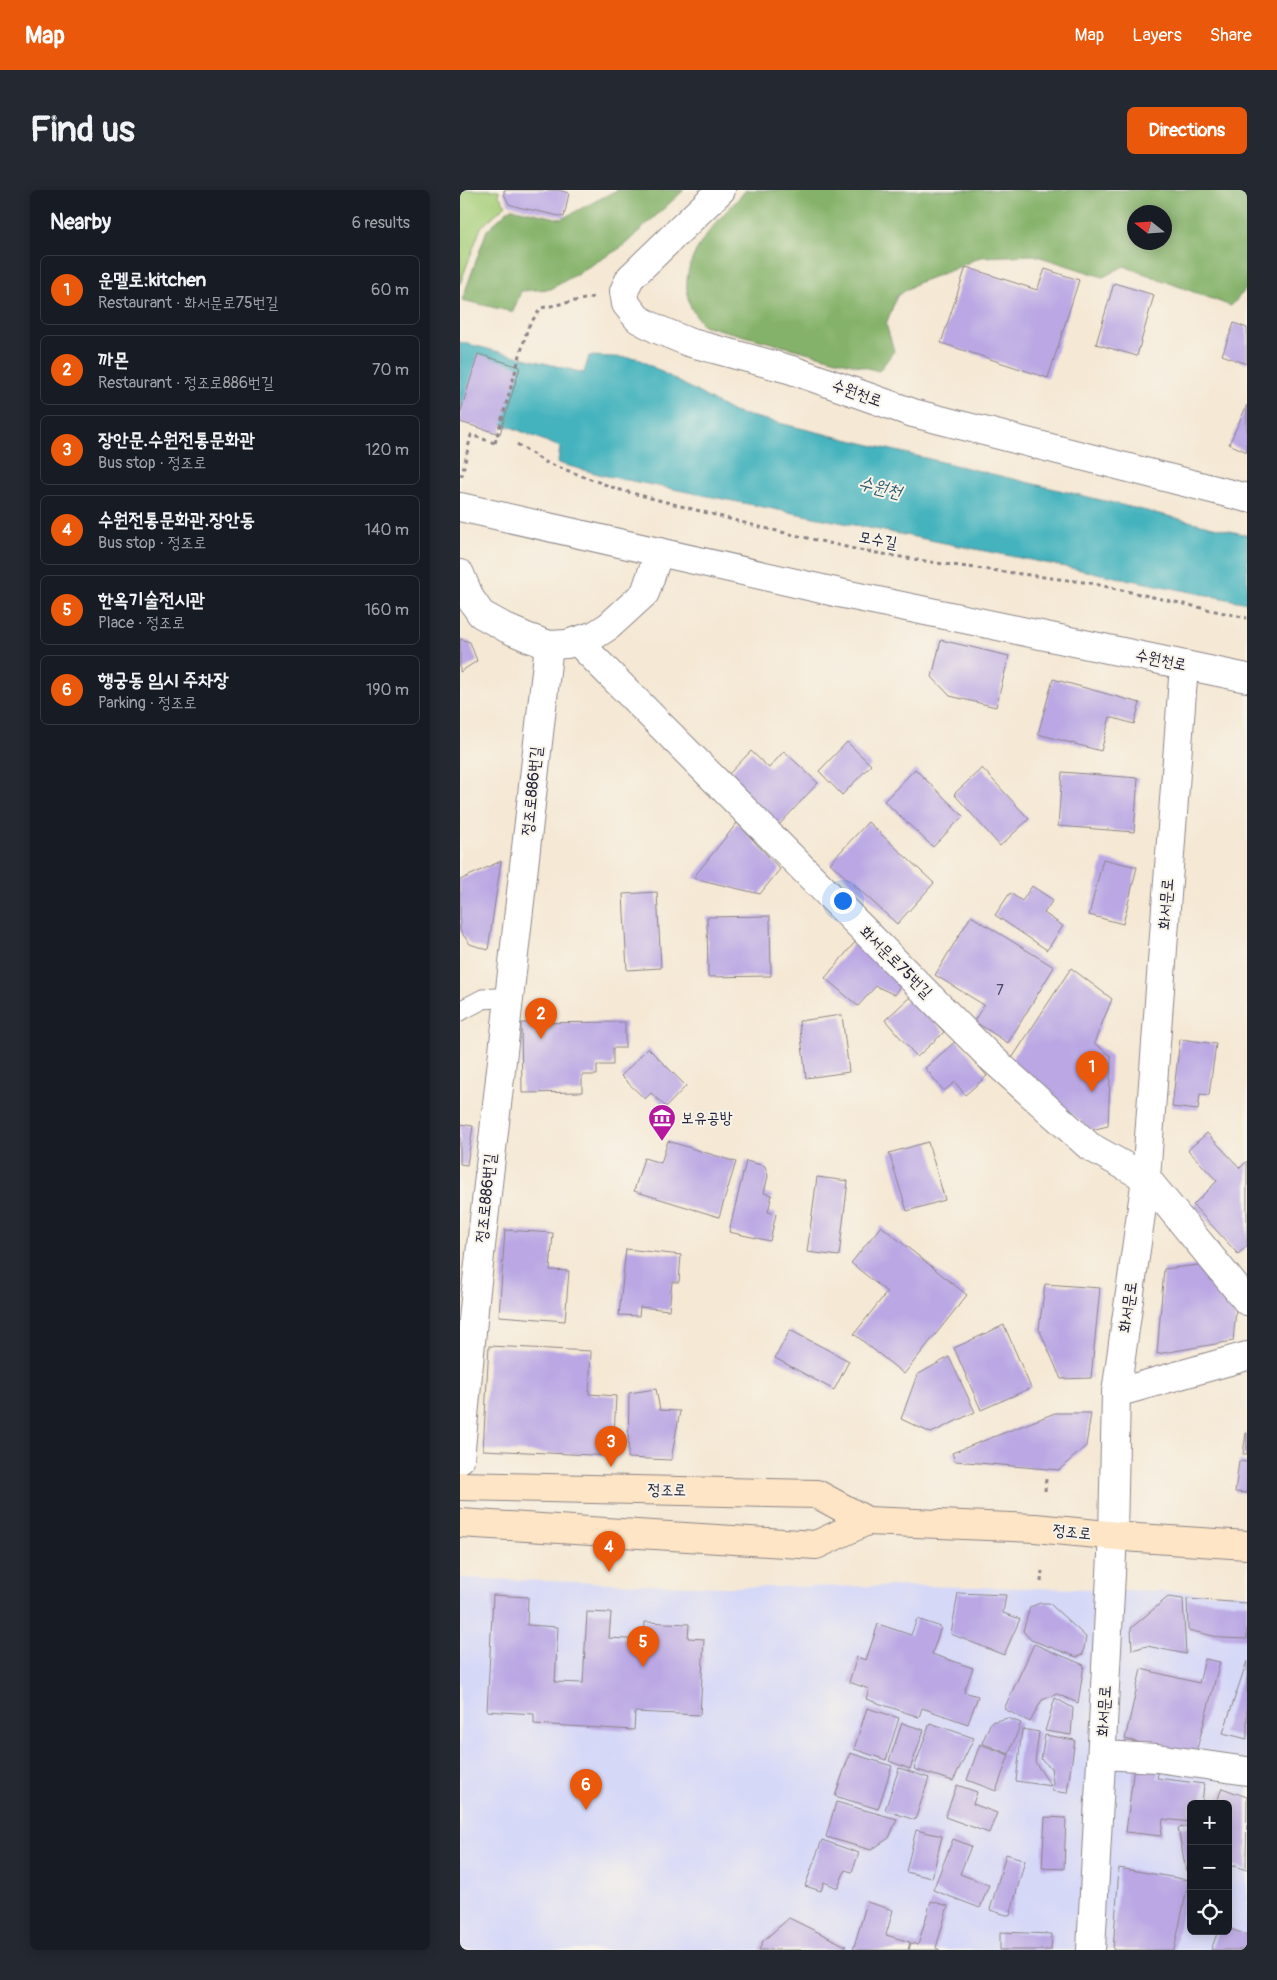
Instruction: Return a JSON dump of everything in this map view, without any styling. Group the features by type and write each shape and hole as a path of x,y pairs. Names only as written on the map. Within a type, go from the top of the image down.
{"street":[{"path":"624,291 630,278 641,266 721,190"},
{"name":"수원천로","path":"624,291 626,304 638,319 688,342 792,370 913,413 1247,498"},
{"name":"수원천로","path":"461,510 854,596 1247,678"},
{"path":"460,575 470,598 480,614 508,629 549,645 567,644 595,635 609,626 645,593 659,552"},
{"name":"화서문로75번길","path":"577,642 988,1055 1088,1146 1146,1178"},
{"name":"정조로886번길","path":"460,1459 467,1299 509,997 549,645"},
{"name":"화서문로","path":"1091,1950 1114,1536 1116,1393 1146,1178 1184,665"},
{"path":"1146,1178 1247,1301"},
{"path":"1116,1393 1247,1356"},
{"name":"정조로","path":"460,1486 817,1494 867,1521 1035,1528 1114,1536 1247,1545"},
{"name":"정조로","path":"460,1523 816,1545 867,1521"},
{"path":"1102,1755 1157,1758 1247,1771"}],"lane":[{"path":"460,1011 482,999 509,997"}],"path":[{"path":"462,475 471,435 495,443 528,327 541,308 624,291"},
{"name":"모수길","path":"517,444 545,462 617,489 760,527 889,555 1090,583 1247,618"},
{"path":"1045,1491 1046,1479"},
{"path":"1041,1582 1042,1571"}],"shaded area":[{"path":"460,1578 725,1587 922,1586 1247,1594 1247,1950 460,1950"}],"green space":[{"path":"460,190 499,190 499,196 506,205 481,227 460,284"},
{"path":"617,190 684,190 622,247 551,289 521,291 513,312 462,300 487,230 511,208 561,219"},
{"path":"746,190 1247,190 1247,288 1231,306 1124,266 1103,277 1034,255 980,257 917,283 897,296 886,324 894,351 879,371 702,325 689,301 687,282 690,266 696,252 714,225"}],"water":[{"name":"수원천","path":"460,342 584,373 589,356 637,358 733,412 1247,535 1247,603 602,475 558,463 560,447 513,428 460,412"}],"building":[{"path":"504,190 558,190 569,193 564,217 509,204"},
{"path":"966,267 1037,290 1045,269 1079,280 1048,378 941,343"},
{"path":"1114,283 1154,295 1137,356 1096,344"},
{"path":"1234,323 1247,328 1247,364 1222,355"},
{"path":"478,354 520,367 500,434 460,422 460,414"},
{"path":"1247,405 1247,452 1229,444"},
{"path":"460,639 470,642 477,661 460,672"},
{"path":"941,640 1009,656 996,707 950,696 932,677"},
{"path":"1053,679 1140,703 1134,724 1110,717 1101,751 1038,734"},
{"path":"847,742 871,765 842,795 819,771"},
{"path":"751,751 769,768 784,751 818,783 779,825 727,776"},
{"path":"982,768 1029,819 1000,846 954,794"},
{"path":"915,769 963,816 933,847 884,801"},
{"path":"1062,772 1138,778 1134,832 1058,826"},
{"path":"868,822 934,883 897,924 830,863"},
{"path":"737,823 780,869 760,894 693,878"},
{"path":"1103,859 1137,867 1123,924 1089,915"},
{"path":"501,861 488,950 470,944 460,931 460,880"},
{"path":"1032,886 1053,900 1044,913 1063,926 1047,950 995,915 1010,893 1022,901"},
{"path":"657,892 661,968 627,970 623,894"},
{"path":"770,916 771,976 708,977 707,917"},
{"path":"971,916 1054,967 1008,1043 974,1021 984,1005 935,975"},
{"path":"856,941 902,981 895,995 876,986 858,1006 825,978"},
{"path":"1071,968 1112,999 1094,1043 1111,1056 1108,1126 1091,1130 1009,1063"},
{"path":"911,996 944,1032 917,1057 885,1020"},
{"path":"842,1015 849,1072 806,1078 799,1021"},
{"path":"625,1022 625,1048 613,1048 613,1065 597,1065 597,1075 582,1075 582,1092 522,1093 521,1023"},
{"path":"1180,1039 1216,1044 1209,1095 1200,1094 1198,1110 1172,1107"},
{"path":"957,1040 987,1076 965,1095 955,1082 944,1091 925,1068"},
{"path":"648,1048 686,1086 666,1107 651,1093 645,1099 621,1076"},
{"path":"460,1124 473,1126 467,1165 460,1164"},
{"path":"1207,1133 1240,1168 1247,1161 1247,1246 1238,1254 1193,1205 1217,1181 1188,1150"},
{"path":"668,1141 736,1162 719,1217 634,1191 644,1158 661,1163"},
{"path":"928,1142 945,1200 907,1211 889,1153"},
{"path":"746,1161 765,1166 768,1176 764,1193 772,1195 768,1212 776,1214 770,1241 729,1232"},
{"path":"817,1177 848,1181 839,1256 807,1252"},
{"path":"881,1226 967,1295 904,1374 854,1334 887,1292 851,1263"},
{"path":"505,1230 553,1233 550,1270 569,1271 565,1321 499,1316"},
{"path":"626,1249 681,1255 679,1282 672,1282 669,1310 640,1307 639,1316 619,1315"},
{"path":"1199,1265 1236,1310 1233,1341 1157,1354 1164,1269"},
{"path":"1045,1284 1100,1288 1091,1378 1061,1379 1039,1329"},
{"path":"1004,1325 1031,1388 981,1410 954,1348"},
{"path":"790,1330 849,1361 834,1390 775,1358"},
{"path":"489,1346 591,1351 589,1394 616,1396 613,1456 483,1450"},
{"path":"949,1357 975,1412 931,1433 901,1419 917,1375"},
{"path":"656,1389 660,1410 680,1411 671,1460 628,1458 629,1393"},
{"path":"1055,1413 1091,1413 1086,1446 1059,1470 955,1461 952,1453"},
{"path":"1246,1433 1247,1454 1243,1454"},
{"path":"1239,1461 1247,1462 1247,1493 1235,1492"},
{"path":"958,1593 1006,1595 1003,1613 1020,1619 1004,1655 951,1634"},
{"path":"493,1595 528,1597 527,1625 558,1627 555,1682 583,1683 587,1612 611,1613 609,1638 644,1640 645,1622 689,1624 688,1638 704,1639 700,1715 635,1712 634,1730 534,1724 534,1714 487,1711"},
{"path":"1168,1597 1183,1599 1186,1654 1147,1646 1132,1650 1131,1628"},
{"path":"1187,1599 1247,1603 1247,1639 1222,1638 1188,1630"},
{"path":"1040,1603 1049,1603 1086,1637 1083,1654 1077,1657 1031,1640 1023,1631 1030,1607"},
{"path":"917,1619 941,1627 932,1654 973,1668 964,1692 978,1696 968,1724 922,1708 919,1717 866,1699 869,1689 849,1682 857,1657 866,1660 878,1624 911,1635"},
{"path":"1034,1644 1084,1665 1078,1703 1057,1694 1042,1700 1030,1722 1004,1709"},
{"path":"1205,1659 1220,1662 1195,1756 1125,1739 1141,1669 1199,1683"},
{"path":"1247,1661 1247,1739 1223,1733"},
{"path":"1055,1698 1073,1708 1071,1735 1045,1731"},
{"path":"867,1708 899,1718 886,1760 854,1749"},
{"path":"1008,1718 1021,1723 1009,1754 982,1743 991,1722"},
{"path":"902,1723 924,1730 910,1769 889,1761"},
{"path":"930,1723 974,1738 953,1781 914,1769"},
{"path":"1022,1729 1039,1732 1035,1762 1051,1786 1016,1781"},
{"path":"1045,1735 1075,1740 1067,1793 1052,1791 1051,1768 1041,1759"},
{"path":"980,1744 1009,1755 996,1791 967,1780"},
{"path":"850,1753 892,1766 878,1809 835,1796"},
{"path":"1134,1766 1159,1769 1157,1778 1204,1784 1202,1800 1187,1800 1187,1822 1163,1819 1161,1836 1126,1832"},
{"path":"899,1768 929,1778 915,1820 885,1810"},
{"path":"957,1785 977,1792 973,1804 997,1813 989,1833 945,1817"},
{"path":"1222,1788 1247,1797 1246,1870 1232,1866 1232,1800 1218,1800"},
{"path":"836,1802 897,1819 889,1838 871,1850 826,1837"},
{"path":"1045,1817 1066,1818 1064,1869 1042,1868"},
{"path":"1187,1827 1187,1871 1186,1871 1178,1828"},
{"path":"916,1830 942,1836 932,1878 906,1872"},
{"path":"953,1839 971,1846 960,1874 989,1885 980,1908 933,1890"},
{"path":"822,1840 859,1853 852,1872 845,1870 838,1888 824,1882 821,1891 805,1886"},
{"path":"1006,1854 1025,1860 1010,1916 990,1910"},
{"path":"1119,1868 1187,1880 1187,1889 1174,1950 1113,1950"},
{"path":"931,1901 948,1906 936,1948 940,1950 909,1950 911,1943 918,1945"},
{"path":"867,1902 893,1910 886,1935 910,1942 908,1950 853,1950"},
{"path":"789,1918 846,1946 844,1950 759,1950 763,1941"},
{"path":"1232,1929 1247,1935 1247,1950 1211,1950 1217,1935 1232,1935"},
{"path":"1000,1932 1052,1934 1051,1950 1000,1950"}],"place":[{"name":"까몬","path":"541,1039"},
{"name":"운멜로:kitchen","path":"1092,1092"},
{"name":"보유공방","path":"662,1142"},
{"name":"장안문.수원전통문화관","path":"611,1467"},
{"name":"수원전통문화관.장안동","path":"609,1572"},
{"name":"한옥기술전시관","path":"643,1667"},
{"name":"행궁동 임시 주차장","path":"586,1810"}]}
